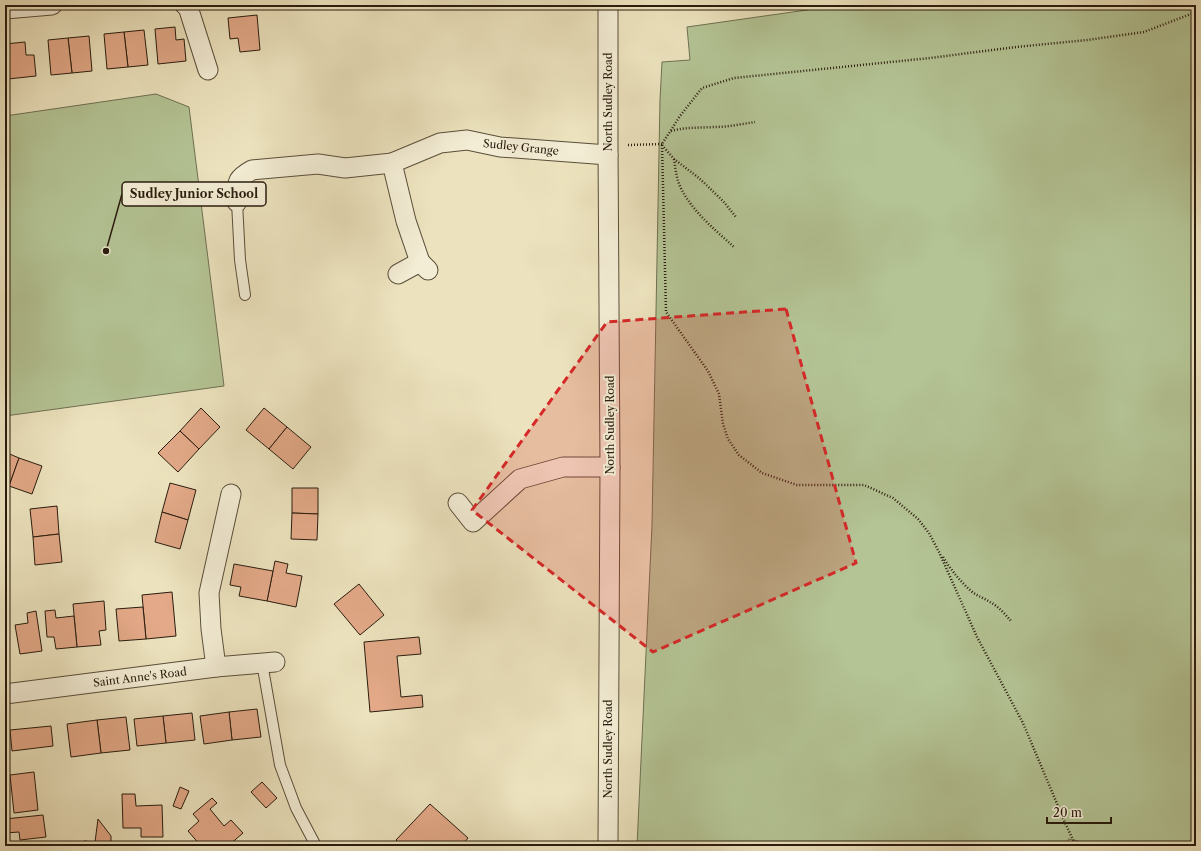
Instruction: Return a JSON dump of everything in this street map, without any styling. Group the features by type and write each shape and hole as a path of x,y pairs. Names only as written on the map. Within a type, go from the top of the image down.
{"street":[{"path":"5,9 52,5"},
{"path":"185,5 188,7 208,70"},
{"name":"North Sudley Road","path":"608,5 610,467 608,846"},
{"name":"Sudley Grange","path":"237,202 238,181 242,176 252,170 318,164 345,168 392,163 440,143 467,140 500,147 608,150"},
{"path":"392,163 406,221 424,266 398,274"},
{"path":"458,503 473,522 520,479 563,466 610,467"},
{"path":"216,668 211,629 209,593 231,494"},
{"name":"Saint Anne's Road","path":"5,694 268,662"}],"lane":[{"path":"237,202 240,260 245,295"},
{"path":"268,662 280,765 296,808 315,844"}],"path":[{"path":"1076,846 1023,723 977,637 939,552 929,533 918,520 893,498 864,485 797,485 762,473 739,455 728,439 723,424 717,388 708,371 666,312 662,144 680,116 702,88 734,78 930,58 1144,32 1196,12"},
{"path":"670,131 680,128 716,127 755,122"},
{"path":"608,150 662,144"},
{"path":"662,144 674,159 699,178 723,201 736,217"},
{"path":"674,159 678,181 689,200 711,226 734,246"},
{"path":"939,552 958,578 980,597 991,602 1011,621"}],"highlighted area":[{"path":"786,309 856,563 653,652 472,510 607,322"}],"green space":[{"path":"842,5 1196,5 1196,846 1085,846 1083,842 1068,839 1071,846 637,846 652,525 662,62 690,60 687,27"},
{"path":"156,94 189,107 224,386 5,416 5,116"}],"building":[{"path":"257,15 260,50 240,52 238,38 230,39 228,18"},
{"path":"175,27 176,40 184,39 186,61 158,64 155,29"},
{"path":"144,30 148,65 128,67 124,32"},
{"path":"124,32 128,67 107,69 104,34"},
{"path":"89,36 92,71 72,73 68,38"},
{"path":"68,38 72,73 51,75 48,40"},
{"path":"25,42 26,55 34,55 36,76 8,79 5,44"},
{"path":"201,408 220,427 199,449 180,431"},
{"path":"264,408 287,427 269,449 246,430"},
{"path":"287,427 311,447 293,469 269,449"},
{"path":"180,431 199,449 178,472 158,453"},
{"path":"5,452 19,458 9,486 5,484"},
{"path":"19,458 42,466 32,494 9,486"},
{"path":"170,483 196,490 188,520 162,512"},
{"path":"292,488 318,488 318,514 292,513"},
{"path":"57,506 59,534 33,537 30,509"},
{"path":"162,512 188,520 180,549 155,542"},
{"path":"292,513 318,514 317,540 291,539"},
{"path":"59,534 62,562 35,565 33,537"},
{"path":"275,561 288,564 286,573 302,576 296,607 267,601"},
{"path":"234,564 273,571 267,601 239,596 241,587 230,585"},
{"path":"359,584 384,615 360,635 334,604"},
{"path":"172,592 176,636 146,639 142,595"},
{"path":"104,601 106,630 99,631 101,645 77,647 73,604"},
{"path":"143,607 146,639 119,641 116,609"},
{"path":"55,610 56,618 74,616 77,647 56,649 54,637 47,637 45,611"},
{"path":"36,611 42,651 20,654 15,625 28,623 27,613"},
{"path":"419,637 421,654 397,656 401,697 422,695 423,707 370,712 364,642"},
{"path":"257,709 261,737 232,740 229,712"},
{"path":"229,712 232,740 204,744 200,716"},
{"path":"192,713 195,740 166,743 163,716"},
{"path":"163,716 166,743 137,746 134,719"},
{"path":"126,717 130,750 101,753 97,720"},
{"path":"97,720 101,753 71,757 67,724"},
{"path":"51,726 53,746 12,751 10,730"},
{"path":"34,772 38,810 14,813 10,775"},
{"path":"262,782 277,798 266,808 251,792"},
{"path":"180,787 189,791 181,809 173,806"},
{"path":"122,794 135,794 136,806 162,805 163,837 141,837 141,828 123,828"},
{"path":"212,798 217,803 210,809 224,826 231,820 243,833 228,846 223,841 216,846 201,846 188,831 199,821 193,814"},
{"path":"430,804 468,838 461,846 402,846 396,840"},
{"path":"43,815 46,837 20,840 19,832 5,833 5,819"},
{"path":"98,819 111,836 111,846 83,846 84,841 95,842"},
{"path":"62,843 62,846 39,846 39,845"}],"place":[{"name":"Sudley Junior School","path":"106,251"}]}
